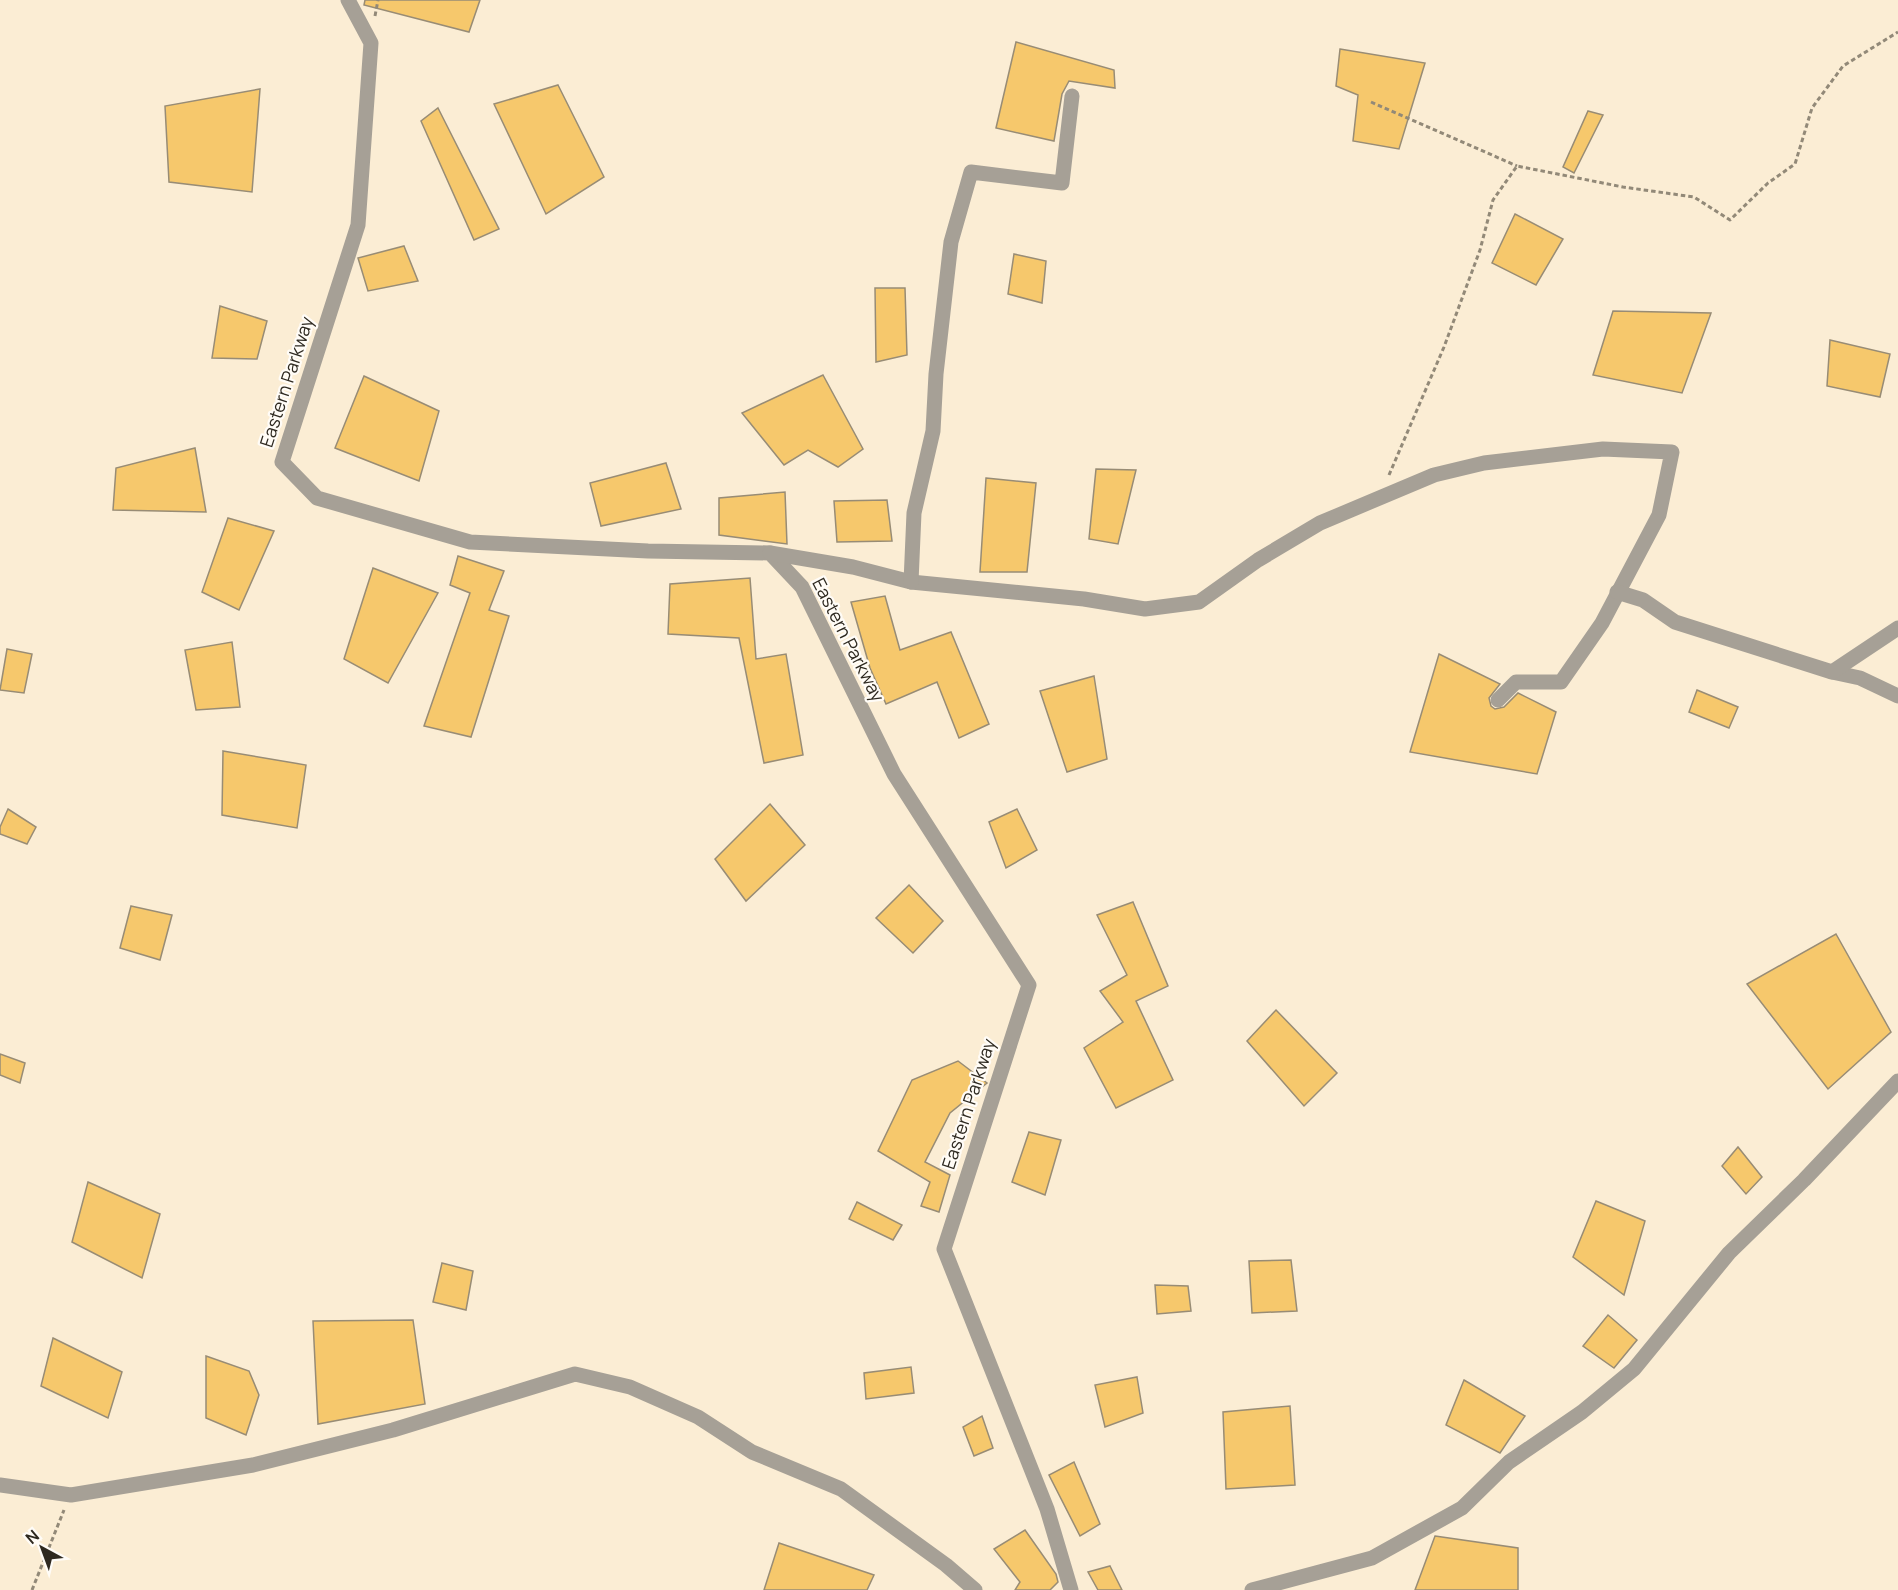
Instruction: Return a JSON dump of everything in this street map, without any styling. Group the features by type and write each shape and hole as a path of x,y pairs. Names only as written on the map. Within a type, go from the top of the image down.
{"street":[{"name":"Eastern Parkway","path":"348,0 371,44 358,225 282,462 317,498 470,542 648,551 770,553 802,588 894,774 1029,985 944,1249 1047,1509 1071,1590"},
{"path":"911,582 914,513 933,431 936,374 951,242 971,172 1062,183 1072,96"},
{"path":"770,553 853,567 911,582 1084,599 1145,609 1199,602 1258,560 1320,523 1434,475 1484,463 1604,449 1672,452 1659,516 1602,623 1561,682 1516,682 1498,700"},
{"path":"1617,592 1643,600 1675,622 1832,672 1860,678 1898,696"},
{"path":"1832,672 1898,628"},
{"path":"1251,1590 1372,1558 1462,1508 1509,1462 1582,1412 1634,1369 1729,1253 1804,1180 1898,1081"},
{"path":"0,1485 71,1495 253,1465 393,1430 575,1374 630,1387 698,1417 752,1452 841,1489 946,1564 975,1590"}],"path":[{"path":"1371,102 1517,166 1623,187 1694,196 1730,220 1768,183 1795,164 1812,108 1844,66 1898,32"},
{"path":"1381,496 1444,347 1480,250 1493,200 1517,166"},
{"path":"32,1590 71,1495"}],"building":[{"path":"365,0 480,0 469,32 364,5"},
{"path":"1016,42 1114,70 1115,88 1069,81 1062,94 1054,141 996,128"},
{"path":"1340,49 1425,63 1399,149 1353,141 1358,95 1336,86"},
{"path":"558,85 604,177 546,214 494,104"},
{"path":"260,89 252,192 169,182 165,106"},
{"path":"438,108 499,229 474,240 421,121"},
{"path":"1588,111 1603,115 1574,173 1563,167"},
{"path":"1515,214 1563,239 1536,285 1492,263"},
{"path":"404,246 418,281 368,291 358,258"},
{"path":"1014,254 1046,261 1042,303 1008,294"},
{"path":"875,288 905,288 907,355 876,362"},
{"path":"220,306 267,321 257,359 212,358"},
{"path":"1613,311 1711,313 1682,393 1593,375"},
{"path":"1830,340 1890,354 1880,397 1827,386"},
{"path":"823,375 863,449 838,467 808,450 784,465 742,413"},
{"path":"364,376 439,411 419,481 335,448"},
{"path":"195,448 206,512 113,510 116,468"},
{"path":"666,463 681,509 601,526 590,483"},
{"path":"1096,469 1136,470 1118,544 1089,539"},
{"path":"986,478 1036,483 1027,572 980,572"},
{"path":"785,492 787,544 719,535 719,498"},
{"path":"887,500 892,541 837,542 834,501"},
{"path":"228,518 274,531 239,610 202,592"},
{"path":"458,556 504,571 489,610 509,616 471,737 424,726 470,593 450,585"},
{"path":"373,568 438,593 388,683 344,659"},
{"path":"750,578 756,659 786,654 803,755 764,763 739,638 668,634 670,584"},
{"path":"885,596 900,650 951,632 989,724 959,738 937,682 886,704 870,668 851,602"},
{"path":"232,642 240,707 196,710 185,650"},
{"path":"7,649 32,654 24,693 0,690"},
{"path":"1439,654 1500,684 1489,698 1491,706 1495,709 1504,707 1518,693 1556,712 1537,774 1410,752"},
{"path":"1094,676 1107,759 1067,772 1040,691"},
{"path":"1697,690 1738,707 1729,728 1689,712"},
{"path":"223,751 306,765 297,828 222,815"},
{"path":"770,804 805,845 746,901 715,859"},
{"path":"8,809 36,827 27,844 0,834 0,827"},
{"path":"1017,809 1037,850 1006,868 989,822"},
{"path":"909,885 943,921 913,953 876,918"},
{"path":"1133,902 1168,986 1136,1001 1173,1080 1116,1108 1084,1048 1123,1022 1100,991 1127,975 1097,915"},
{"path":"131,906 172,915 160,960 120,948"},
{"path":"1836,934 1891,1032 1828,1089 1747,984"},
{"path":"1276,1010 1337,1073 1304,1106 1247,1041"},
{"path":"0,1054 25,1063 20,1083 0,1075"},
{"path":"958,1061 987,1083 950,1113 925,1162 950,1175 939,1212 921,1206 930,1182 878,1151 912,1080"},
{"path":"1029,1132 1061,1140 1045,1195 1012,1182"},
{"path":"1738,1147 1762,1177 1746,1194 1722,1166"},
{"path":"88,1182 160,1214 142,1278 72,1242"},
{"path":"1596,1201 1645,1221 1624,1295 1573,1257"},
{"path":"857,1202 902,1225 893,1240 849,1219"},
{"path":"1291,1260 1297,1311 1252,1313 1249,1261"},
{"path":"442,1263 473,1271 466,1310 433,1302"},
{"path":"1155,1285 1188,1286 1191,1311 1157,1314"},
{"path":"1608,1315 1637,1340 1614,1368 1583,1346"},
{"path":"413,1320 425,1404 318,1424 313,1321"},
{"path":"53,1338 122,1372 108,1418 41,1386"},
{"path":"206,1356 249,1371 259,1395 246,1435 206,1418"},
{"path":"911,1367 914,1393 866,1399 864,1373"},
{"path":"1137,1377 1143,1413 1105,1427 1095,1385"},
{"path":"1464,1380 1525,1416 1500,1453 1446,1425"},
{"path":"1290,1406 1295,1485 1226,1489 1223,1412"},
{"path":"982,1416 993,1448 974,1456 963,1427"},
{"path":"1074,1462 1100,1524 1080,1536 1049,1475"},
{"path":"1025,1530 1056,1574 1058,1582 1050,1590 1015,1590 1020,1582 994,1549"},
{"path":"1435,1536 1518,1548 1518,1590 1415,1590"},
{"path":"779,1543 874,1575 867,1590 764,1590"},
{"path":"1110,1566 1122,1590 1098,1590 1088,1572"}]}
